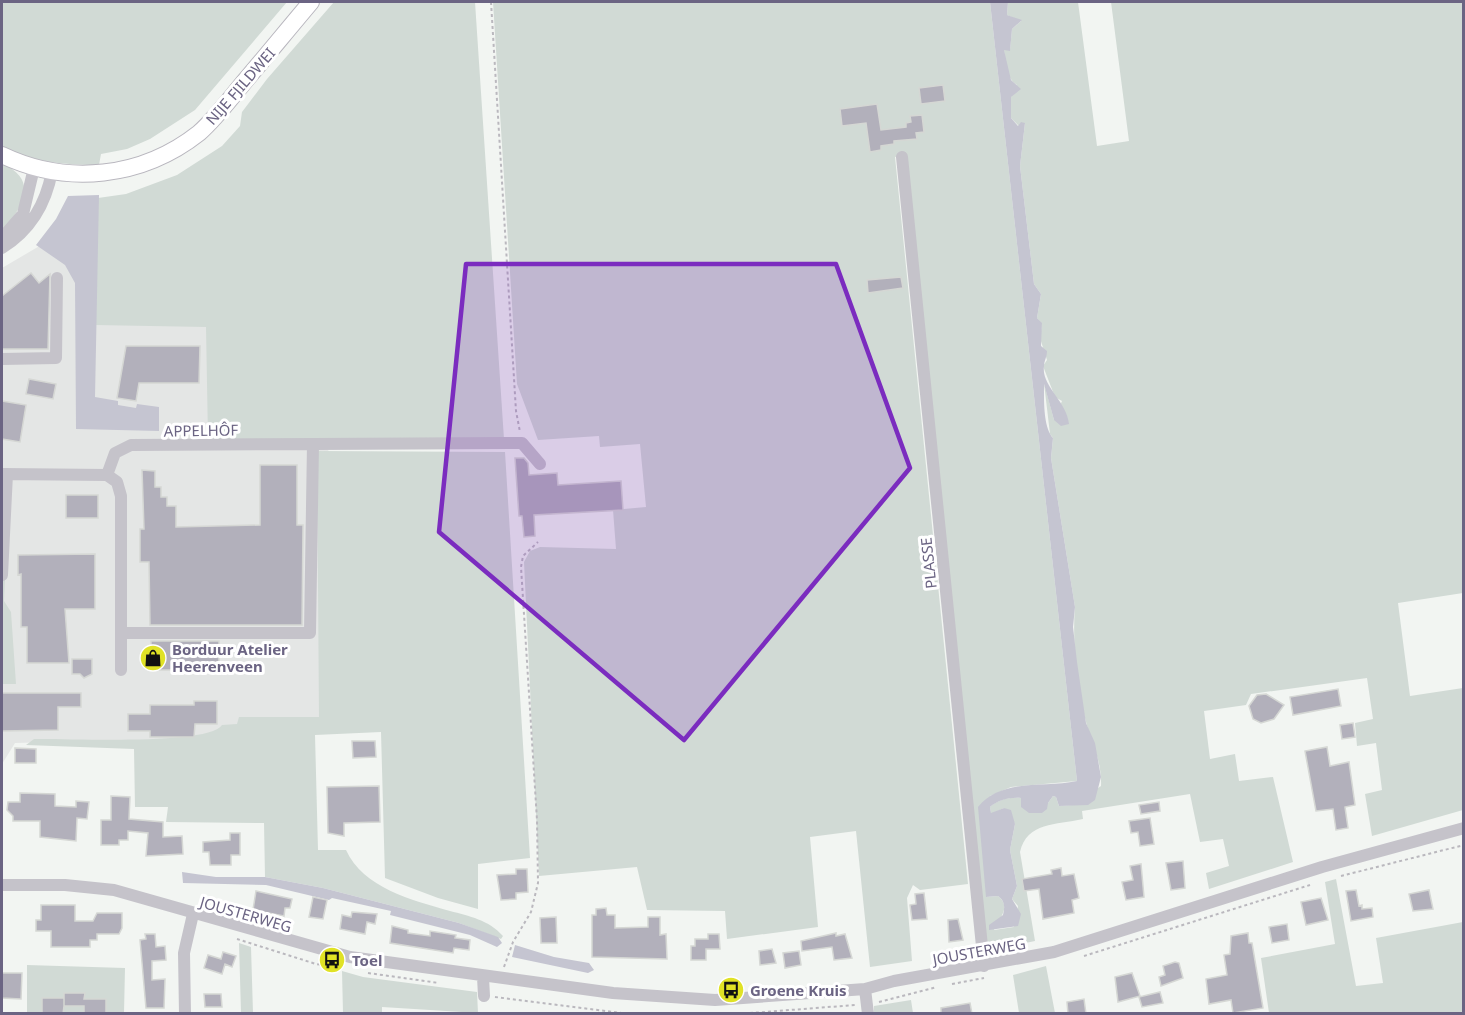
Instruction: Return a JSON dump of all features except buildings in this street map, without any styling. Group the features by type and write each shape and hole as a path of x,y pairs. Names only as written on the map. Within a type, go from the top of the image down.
{"main road":[{"name":"NIJE FJILDWEI","path":"2,155 34,168 82,174 121,170 148,162 185,143 212,121 311,2"}],"street":[{"name":"PLASSE","path":"902,157 984,966"},
{"path":"2,238 23,214 34,168"},
{"path":"2,248 12,242 33,220 49,191 52,171"},
{"path":"2,359 56,358 57,278"},
{"path":"522,443 540,464"},
{"name":"APPELHÔF","path":"107,475 115,453 131,445 522,443"},
{"path":"121,633 310,633 313,444"},
{"path":"2,575 4,474 107,475 117,482 121,496 121,670"},
{"name":"JOUSTERWEG","path":"2,885 92,887 132,894 193,914 350,957 613,993 714,1000 865,989 894,981 1054,952 1322,867 1464,828"},
{"path":"185,1014 184,953 193,914"},
{"path":"483,976 484,996"},
{"path":"865,989 868,1014"}],"path":[{"path":"491,2 516,411 522,443"},
{"path":"501,979 513,942 531,912 538,883 537,820 521,567 523,556 538,542"},
{"path":"484,996 629,1014"}],"highlighted area":[{"path":"466,264 836,264 910,468 684,740 439,532"}],"shaded area":[{"path":"2,2 287,2 195,110 150,139 127,149 101,154 99,165 49,162 2,147"},
{"path":"334,2 475,2 504,439 208,439 206,327 95,325 98,198 126,194 177,175 222,146 240,126 242,112 267,79"},
{"path":"493,2 990,2 1077,781 1011,787 990,796 987,897 998,896 1004,904 1001,917 994,930 1014,927 1018,906 1012,899 1017,886 1010,850 1015,824 1004,808 991,814 990,807 1003,799 1011,798 1048,803 1053,796 1056,797 1059,806 1073,805 1101,786 1098,761 1080,694 1074,635 1075,607 1051,458 1053,438 1050,434 1044,383 1054,420 1062,401 1055,397 1043,366 1047,360 1040,338 1042,324 1037,318 1041,294 1034,284 1020,166 1025,123 1019,126 1011,118 1011,97 1017,85 1008,74 1004,50 1010,50 1012,29 1021,21 1007,15 1008,2 1078,2 1097,146 1129,141 1111,2 1463,2 1463,593 1398,603 1410,696 1463,688 1463,810 1372,836 1365,794 1382,790 1376,743 1357,746 1355,723 1373,719 1367,678 1251,694 1246,705 1204,711 1210,759 1235,754 1239,781 1273,777 1293,862 1209,889 1206,873 1229,866 1223,839 1200,842 1190,794 1082,811 1083,819 1044,826 1036,830 1029,835 1020,852 1035,941 987,951 906,155 895,157 968,884 920,890 913,885 907,898 912,961 870,967 856,831 810,837 818,927 727,939 725,911 647,910 637,867 539,876 524,562 530,551 540,547 616,549 613,510 646,507 640,444 600,447 599,436 538,440 517,384"},
{"path":"990,2 1008,2 1007,15 1022,20 1012,29 1010,51 1004,50 1011,80 1021,89 1011,97 1011,118 1018,126 1021,122 1025,123 1020,166 1034,284 1041,294 1037,318 1042,323 1041,346 1047,351 1044,373 1064,408 1069,424 1061,426 1054,420 1044,384 1047,427 1053,438 1051,458 1075,607 1073,627 1077,662 1086,723 1095,743 1101,777 1095,800 1088,805 1059,806 1056,797 1053,796 1047,809 1042,813 1029,813 1021,807 1021,798 997,802 990,807 991,813 1004,808 1011,810 1015,824 1010,850 1017,886 1012,899 1021,914 1018,926 989,930 989,925 1003,915 1004,907 998,896 986,897 978,807 988,798 1011,788 1077,781"},
{"path":"2,163 14,170 21,178 24,195 16,214 2,233"},
{"path":"99,195 95,397 118,401 118,405 136,408 137,404 159,407 159,431 76,429 75,283 65,265 36,245 56,219 68,196"},
{"path":"48,241 86,275 86,319 211,321 328,434 334,729 242,749 92,741 15,743 2,764 2,268"},
{"path":"317,451 505,452 530,858 478,864 478,909 438,898 385,878 381,732 315,735 318,850 346,850 364,874 376,883 405,897 485,922 503,936 501,939 459,923 323,888 265,877 264,823 166,822 168,807 135,807 134,749 26,745 34,739 135,740 191,736 211,732 222,725 237,724 239,717 319,717"},
{"path":"2,479 10,479 4,601 11,612 16,684 2,684"},
{"path":"182,872 216,877 265,877 323,888 459,923 498,937 502,943 497,947 470,935 390,915 391,911 332,898 329,900 266,885 183,883"},
{"path":"1336,879 1356,986 1383,983 1376,938 1463,922 1463,1013 1269,1013 1261,958 1335,944 1325,882"},
{"path":"239,943 251,947 253,1013 241,1013"},
{"path":"515,945 554,957 589,963 594,970 588,973 512,957"},
{"path":"27,965 125,968 124,1013 27,1013"},
{"path":"1046,966 1055,1013 1019,1013 1013,975"},
{"path":"342,971 363,977 477,992 478,1013 382,1007 382,1013 343,1013"},
{"path":"911,1000 913,1013 874,1013 874,1006"}],"place":[{"name":"Borduur Atelier Heerenveen","path":"153,658"},
{"name":"Toel","path":"332,960"},
{"name":"Groene Kruis","path":"731,990"}]}
